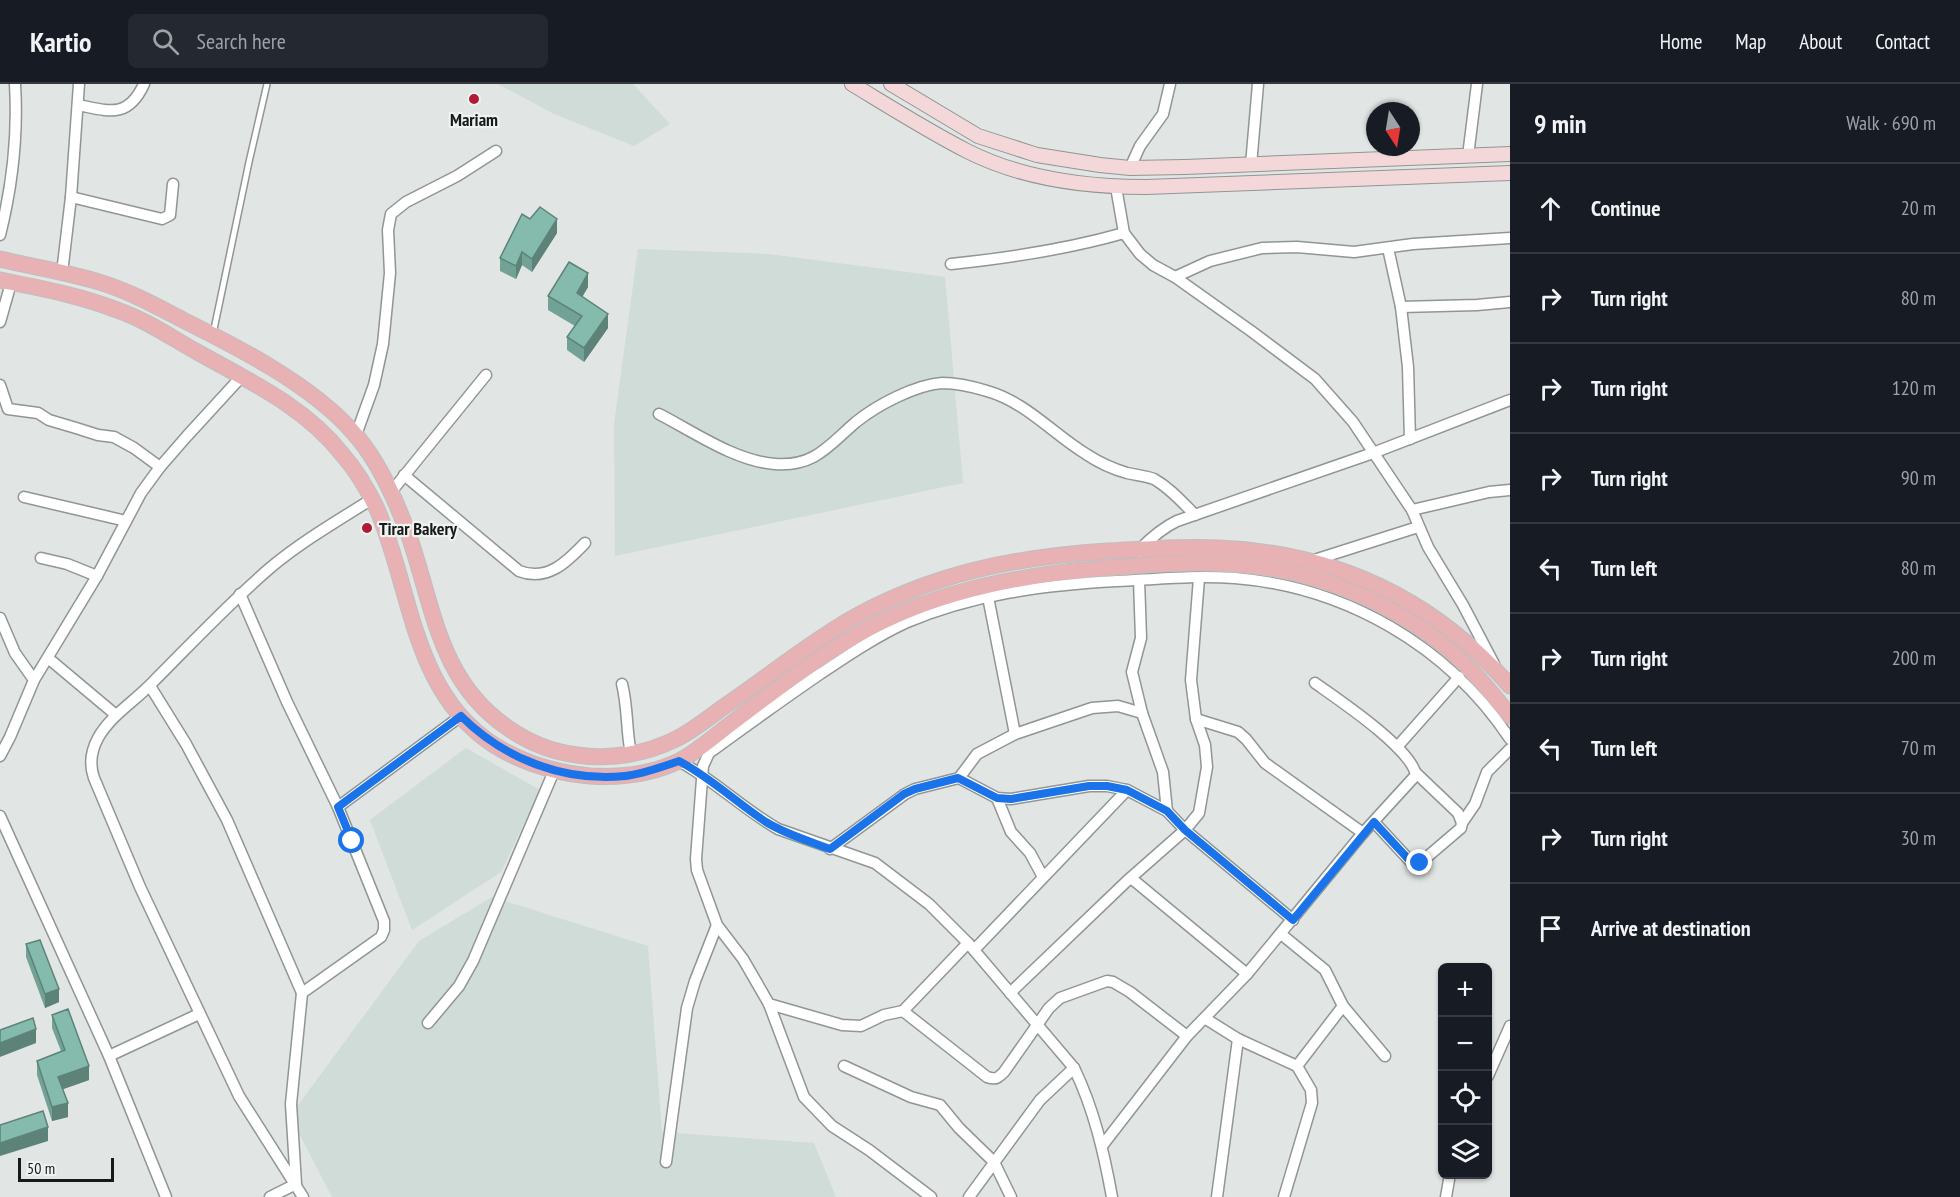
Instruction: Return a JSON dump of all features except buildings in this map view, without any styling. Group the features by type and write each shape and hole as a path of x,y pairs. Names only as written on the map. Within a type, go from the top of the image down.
{"main road":[{"path":"852,84 968,152 998,164 1055,180 1116,187 1510,173"},
{"path":"891,84 978,136 1037,155 1130,168 1510,154"},
{"path":"968,152 978,136"},
{"path":"0,259 98,281 129,292 213,334 289,379 340,419 356,435 391,492 409,537 443,646 451,664 474,698 499,722 531,741 576,755 626,754 679,738 818,640 848,621 915,588 985,567 1074,554 1140,549 1220,548 1269,552 1311,561 1368,580 1414,604 1472,647 1510,687"},
{"path":"6,281 60,292 123,312 242,376 291,405 309,419 340,450 372,499 385,531 426,661 437,684 461,716 482,736 522,760 554,771 596,776 625,776 643,773 682,759 824,654 882,621 924,603 967,589 1013,579 1073,572 1139,573 1241,564 1292,572 1340,587 1402,618 1450,651 1470,669 1510,716"},
{"path":"326,436 340,419"},
{"path":"1073,572 1074,554"},
{"path":"625,776 626,754"}],"street":[{"path":"0,235 10,183 16,114 15,84"},
{"path":"62,273 80,84"},
{"path":"78,105 109,111 117,110 134,102 144,84"},
{"path":"1130,168 1140,146 1163,114 1170,84"},
{"path":"1251,165 1258,84"},
{"path":"1468,156 1477,84"},
{"path":"356,435 374,385 383,344 390,273 388,230 391,214 406,201 457,176 496,151"},
{"path":"71,197 166,219 170,215 173,184"},
{"path":"1116,187 1124,233 1140,254 1251,331 1315,379 1353,422 1412,510 1418,527 1438,565 1463,605 1499,674"},
{"path":"951,264 992,260 1090,243 1124,233"},
{"path":"1175,277 1210,261 1262,248 1297,247 1338,252 1510,238"},
{"path":"1388,248 1401,307 1408,367 1410,439"},
{"path":"0,321 6,281"},
{"path":"1401,307 1510,302"},
{"path":"391,492 486,375"},
{"path":"0,756 34,680 97,576 141,493 160,467 242,376"},
{"path":"659,414 736,454 758,462 794,463 805,461 821,453 833,445 858,420 905,393 942,383 986,390 1005,397 1093,459 1124,472 1152,478 1176,495 1195,515"},
{"path":"0,384 8,409 38,413 98,435 114,437 160,467"},
{"path":"1167,811 1163,772 1142,713 1132,672 1141,638 1140,549 1164,527 1373,453 1510,400"},
{"path":"404,475 519,571 528,575 544,574 566,563 585,543"},
{"path":"1412,510 1489,492 1510,490"},
{"path":"24,497 126,521"},
{"path":"303,1197 239,1096 136,878 91,769 94,746 116,715 150,686 240,594 304,543 372,499"},
{"path":"1311,561 1418,527"},
{"path":"41,558 67,564 97,576"},
{"path":"682,759 709,753 792,693 873,640 904,624 938,611 988,597 1139,573 1199,578 1234,578 1260,582 1315,594 1350,606 1387,624 1438,659 1459,677 1494,715 1510,739"},
{"path":"1010,993 1185,830 1199,813 1207,767 1205,745 1196,719 1191,680 1199,578"},
{"path":"240,594 287,702 338,807 385,927 381,937 302,993"},
{"path":"988,597 1015,734"},
{"path":"0,618 15,653 34,680"},
{"path":"48,658 116,715"},
{"path":"1397,747 1459,677"},
{"path":"1315,683 1397,747 1416,773 1458,813 1462,823"},
{"path":"622,684 627,714 626,754"},
{"path":"150,686 186,744 227,820 302,993 291,1104 296,1184"},
{"path":"830,849 904,794 958,778 977,754 1015,734 1092,708 1118,706 1142,713"},
{"path":"338,807 461,716"},
{"path":"1196,719 1238,732 1264,763 1363,833"},
{"path":"1374,822 1412,863 1416,864 1461,828 1475,804 1487,772 1510,749"},
{"path":"709,753 702,774 696,859 697,870 717,924 742,959 769,1004 804,1097 832,1126 869,1150 931,1197"},
{"path":"682,759 765,822 830,849 874,863 929,904 971,947 1074,1068 1102,1146 1112,1197"},
{"path":"428,1023 459,986 473,961 554,771"},
{"path":"1102,1146 1187,1036 1206,1019 1247,974 1363,833 1414,779 1416,773"},
{"path":"958,778 997,798 1011,799 1089,786 1107,786 1127,790 1167,811 1185,830 1293,920"},
{"path":"769,1004 849,1026 861,1026 885,1015 903,1011 1043,878 1127,790"},
{"path":"997,798 1011,832 1030,853 1043,878"},
{"path":"0,816 109,1056 166,1197"},
{"path":"1131,878 1247,974"},
{"path":"666,1162 687,1008 717,924"},
{"path":"1281,934 1325,970 1343,1006 1385,1056"},
{"path":"903,1011 987,1077 993,1079 998,1079 1004,1072 1048,1008 1060,998 1096,984 1113,982 1141,1000 1187,1036"},
{"path":"1297,1066 1343,1006"},
{"path":"109,1056 199,1014"},
{"path":"1206,1019 1238,1039 1297,1066 1311,1090 1312,1102 1284,1197"},
{"path":"1490,1071 1510,1026"},
{"path":"1221,1196 1238,1039"},
{"path":"844,1066 911,1097 940,1105 959,1128 994,1162 1011,1197"},
{"path":"969,1197 1040,1100 1074,1068"},
{"path":"1446,1197 1449,1179"},
{"path":"270,1197 296,1184"}],"lane":[{"path":"213,334 267,84"}],"shaded area":[{"path":"498,84 633,84 670,124 634,146 554,114"},
{"path":"638,249 769,254 945,277 963,483 615,556 614,424"},
{"path":"466,748 540,790 501,872 412,930 370,820"},
{"path":"492,897 648,946 662,1132 814,1143 836,1197 332,1197 290,1116 419,941"}],"place":[{"name":"Mariam","path":"474,99"},
{"name":"Tirar Bakery","path":"367,528"}],"route":[{"path":"352,841 338,807 461,716 474,730 503,750 522,760 554,771 596,776 625,776 643,773 679,761 702,774 765,822 830,849 904,794 958,778 997,798 1011,799 1089,786 1107,786 1127,790 1167,811 1185,830 1293,920 1374,822 1412,863 1420,863"}]}
